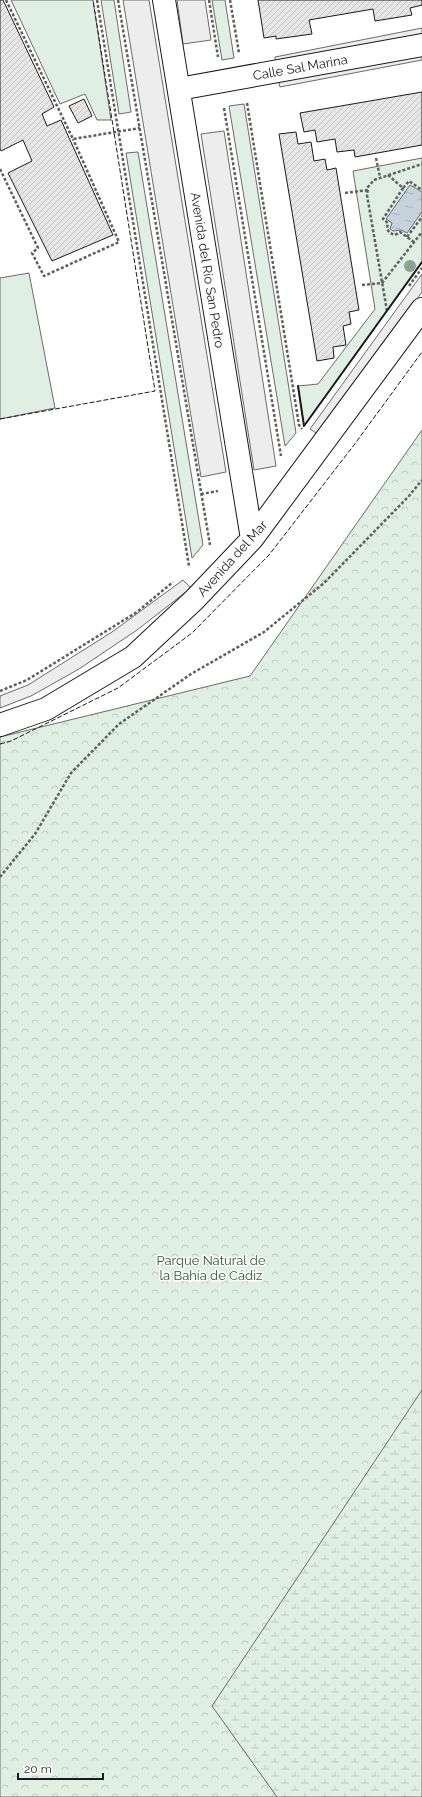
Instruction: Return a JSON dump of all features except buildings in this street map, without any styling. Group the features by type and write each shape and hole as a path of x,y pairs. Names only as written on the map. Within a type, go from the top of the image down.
{"street":[{"name":"Avenida del Río San Pedro","path":"164,0 252,539"},
{"name":"Calle Sal Marina","path":"179,89 422,45"},
{"name":"Avenida del Mar","path":"0,725 46,709 133,656 194,600 252,539 422,309"}],"path":[{"path":"0,169 38,248 32,253 44,276 119,242 73,139 6,0"},
{"path":"97,0 189,568 194,562"},
{"path":"118,0 210,545 204,551"},
{"path":"209,0 220,65"},
{"path":"230,0 299,425 304,431"},
{"path":"224,107 282,463"},
{"path":"73,139 140,128"},
{"path":"376,158 380,178"},
{"path":"392,310 388,316 366,196 374,180 422,164"},
{"path":"388,175 403,188"},
{"path":"414,242 400,232 395,235 390,233 387,229 388,223 383,219 409,181 422,190"},
{"path":"345,193 368,190"},
{"path":"407,237 422,217"},
{"path":"362,285 382,283 422,232"},
{"path":"405,292 422,268"},
{"path":"0,877 35,834 71,773 119,724 191,674 264,632 324,583 409,496 422,480"},
{"path":"0,691 28,680 131,616 178,577"}],"green space":[{"path":"11,0 93,0 111,120 97,120 85,94 60,104"},
{"path":"101,0 114,0 131,112 119,114"},
{"path":"212,0 225,0 234,58 222,60"},
{"path":"244,104 296,433 285,446 229,106"},
{"path":"138,152 203,545 192,558 126,153"},
{"path":"422,158 422,262 304,426 298,386 318,384 375,309 353,171"},
{"path":"29,273 55,408 0,419 0,278"},
{"name":"Parque Natural de la Bahía de Cádiz","path":"422,430 422,1797 0,1797 0,737 250,676"},
{"path":"422,1390 422,1797 277,1797 212,1706"}],"shaded area":[{"path":"123,0 149,0 226,472 201,477"},
{"path":"177,0 205,0 211,40 183,44"},
{"path":"422,28 422,38 276,66 275,57"},
{"path":"422,51 422,60 280,87 278,79"},
{"path":"224,131 276,466 254,470 201,134"},
{"path":"422,274 422,292 319,435 310,429"},
{"path":"183,580 191,588 137,630 79,669 31,696 0,708 0,696 28,685 112,632"}],"water":[{"path":"410,185 422,192 422,212 407,233 401,230 393,231 390,229 392,223 386,219"}],"fence":[{"path":"0,419 155,391 93,0"},
{"path":"0,744 11,741 118,688 192,633 269,555 354,445 422,352"}],"wall":[{"path":"298,386 304,426 422,262"}]}
